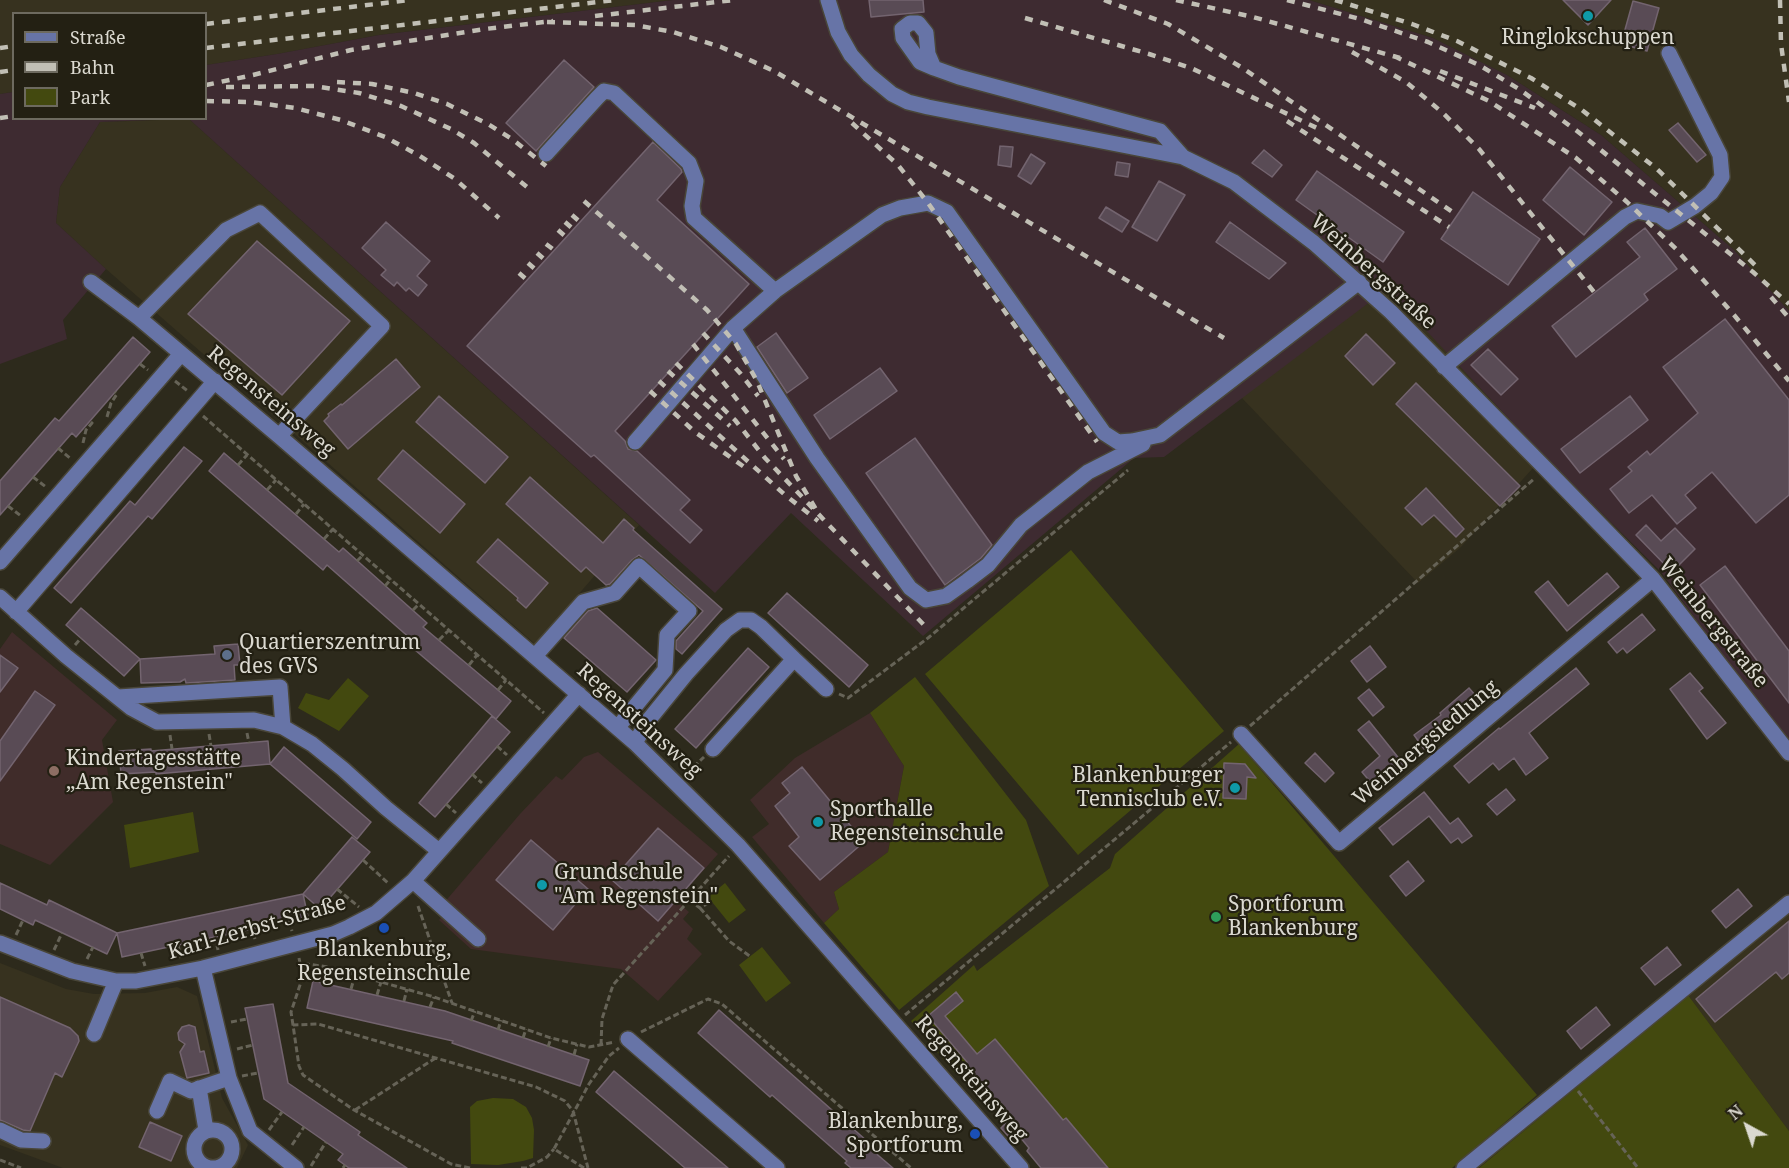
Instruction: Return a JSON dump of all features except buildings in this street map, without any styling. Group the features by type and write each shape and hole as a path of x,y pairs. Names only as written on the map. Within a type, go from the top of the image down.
{"street":[{"name":"Weinbergstraße","path":"828,0 838,32 851,55 868,75 892,94 908,102 1183,157 1234,182 1314,243 1359,282 1444,366 1653,579 1789,753"},
{"path":"1444,366 1626,217 1637,211 1660,216 1668,222 1695,206 1711,193 1722,177 1719,154 1669,53"},
{"path":"934,68 959,77 1160,131 1183,157"},
{"path":"546,154 604,91 614,93 689,163 696,181 692,206 694,218 775,291"},
{"path":"635,442 733,328 775,291 882,215 900,208 928,203 947,212 1104,433 1118,442 1160,435"},
{"path":"139,318 226,230 260,213 382,326 279,436"},
{"name":"Regensteinsweg","path":"91,282 139,318 215,381 618,728 676,783 738,845 1016,1166"},
{"path":"733,328 824,467 910,588 926,600 946,596 988,565 1021,525 1088,472 1160,435 1359,282"},
{"path":"0,562 181,354"},
{"path":"16,612 215,381"},
{"path":"535,656 583,602 615,593 639,566 688,611 667,635 665,670 618,728"},
{"name":"Weinbergsiedlung","path":"1241,734 1339,843 1653,579"},
{"path":"0,597 66,656 131,708 157,722 254,720 283,727 312,744 439,851"},
{"path":"634,743 647,722 686,674 726,630 740,620 751,620 761,627 826,688"},
{"path":"713,749 794,659"},
{"path":"118,697 280,687 283,727"},
{"name":"Karl-Zerbst-Straße","path":"0,942 72,971 116,981 148,980 333,934 365,919 387,905 406,887 579,694"},
{"path":"406,887 478,939"},
{"path":"1464,1168 1789,903"},
{"path":"203,968 229,1078 250,1131 296,1168"},
{"path":"94,1034 116,981"},
{"path":"628,1039 777,1168"},
{"path":"157,1111 170,1082 191,1091 229,1078"},
{"path":"199,1089 206,1130"},
{"path":"0,1130 21,1140 43,1141"}],"path":[{"path":"165,372 248,455 554,721"},
{"path":"58,448 63,453"},
{"path":"238,465 248,455"},
{"path":"826,688 848,698 936,632 1128,469"},
{"path":"895,1024 1241,734 1546,469"},
{"path":"33,477 39,481"},
{"path":"267,490 276,480"},
{"path":"296,514 304,504"},
{"path":"8,506 14,510"},
{"path":"324,539 333,529"},
{"path":"357,561 363,555"},
{"path":"385,585 391,579"},
{"path":"413,610 419,604"},
{"path":"439,640 449,630"},
{"path":"76,644 81,638"},
{"path":"469,665 478,655"},
{"path":"498,690 506,680"},
{"path":"676,783 713,749"},
{"path":"601,1045 602,1019 613,985 738,845"},
{"path":"363,860 406,887 415,898 452,1003"},
{"path":"338,890 359,907 365,919"},
{"path":"689,900 700,908 729,941 751,957"},
{"path":"700,908 711,901"},
{"path":"296,944 300,963 328,967 434,997 551,1038 589,1047 628,1039"},
{"path":"308,964 291,1012 298,1066 303,1075 354,1110 457,1168"},
{"path":"325,983 328,967"},
{"path":"351,989 355,975"},
{"path":"377,995 381,982"},
{"path":"404,1001 407,989"},
{"path":"430,1007 434,997"},
{"path":"521,1168 547,1157 554,1149 573,1111 609,1056 628,1039 708,999 722,1004 912,1168"},
{"path":"471,1021 475,1011"},
{"path":"498,1030 501,1020"},
{"path":"293,1025 318,1024 437,1057 536,1087 566,1101 573,1111 586,1168"},
{"path":"523,1038 526,1029"},
{"path":"548,1047 551,1038"},
{"path":"574,1055 577,1044"},
{"path":"354,1110 437,1057"},
{"path":"1571,1081 1638,1168"},
{"path":"262,1141 282,1112"},
{"path":"283,1158 304,1127"},
{"path":"309,1168 326,1142"},
{"path":"554,1149 586,1168"},
{"path":"0,1160 21,1168"},
{"path":"451,1164 470,1168"}],"shaded area":[{"path":"0,0 673,0 379,35 207,65 207,12 12,12 12,92 0,94"},
{"path":"673,0 1309,0 1433,38 1507,75 1601,135 1734,250 1789,311 1789,746 1661,572 1544,456 1387,289 1164,457 1134,458 923,636 791,513 715,593 190,120 207,120 207,65 379,35"},
{"path":"1309,0 1789,0 1789,311 1734,250 1601,135 1507,75 1433,38"},
{"path":"12,92 12,120 151,120 100,122 60,187 56,223 106,269 63,320 67,339 0,364 0,94"},
{"path":"190,120 639,525 535,644 56,223 60,187 100,122"},
{"path":"1387,288 1544,456 1461,547 1418,583 1241,397"},
{"name":"Kindertagesstätte „Am Regenstein\"","path":"12,632 117,720 102,740 113,802 50,865 0,844 0,649"},
{"path":"870,713 904,766 888,852 834,892 839,909 824,923 752,837 769,824 750,800 795,758"},
{"path":"598,752 718,854 676,901 689,912 683,919 693,929 687,939 702,954 658,1001 621,969 471,949 439,920 449,909 443,904 520,814 556,776 562,780 584,757"},
{"path":"1789,909 1789,1131 1688,995"},
{"path":"0,963 66,989 94,994 145,993 177,987 197,996 222,1098 248,1145 237,1168 63,1168 0,1145"}],"green space":[{"path":"1071,550 1224,731 1078,855 925,674"},
{"path":"915,677 1026,820 1049,886 899,1010 824,923 839,909 834,892 888,852 904,766 870,713"},
{"path":"348,678 369,696 339,731 298,708 306,693 329,700"},
{"name":"Sportforum Blankenburg","path":"1239,744 1537,1095 1452,1168 1041,1168 1015,1131 1008,1136 1001,1128 1008,1121 962,1067 955,1073 911,1021 974,965 977,971 1110,868 1115,854"},
{"path":"193,812 199,852 130,868 124,825"},
{"path":"725,883 746,910 729,923 708,897"},
{"path":"762,947 791,983 766,1002 739,965"},
{"path":"1688,995 1789,1131 1789,1168 1479,1168"},
{"path":"493,1098 513,1099 526,1107 532,1118 534,1130 533,1158 498,1165 471,1164 470,1107 477,1101"}],"railway":[{"path":"207,24 410,0"},
{"path":"207,48 615,0"},
{"path":"595,16 734,0"},
{"path":"1104,0 1168,24 1241,67 1457,215"},
{"path":"1176,0 1253,17 1400,58"},
{"path":"1287,0 1360,19 1428,42 1479,65 1519,89 1577,131 1753,272 1789,304"},
{"path":"1335,0 1457,41 1531,78 1582,110 1657,169 1755,265"},
{"path":"1780,0 1781,44 1789,102"},
{"path":"1025,18 1191,68 1319,129"},
{"path":"207,85 351,50 553,21"},
{"path":"547,22 635,25 673,32 721,47 774,71 1224,338"},
{"path":"0,48 12,46"},
{"path":"1352,52 1406,82 1443,113 1479,149 1594,292"},
{"path":"1394,56 1489,101 1576,158 1676,249 1789,381"},
{"path":"0,72 12,70"},
{"path":"1440,71 1535,108"},
{"path":"337,82 372,84 414,93 447,104 488,124 512,139 546,166"},
{"path":"226,87 314,86 359,93 401,106 451,129 474,143 527,187"},
{"path":"207,101 251,102 295,108 341,120 385,137 455,179 499,218"},
{"path":"0,118 12,116"},
{"path":"1287,121 1449,227"},
{"path":"852,123 898,165 928,203 1097,442"},
{"path":"584,201 707,310 736,344 757,381 796,476 817,511"},
{"path":"572,215 580,222"},
{"path":"565,222 573,229"},
{"path":"558,230 566,237"},
{"path":"546,244 554,250"},
{"path":"537,253 545,260"},
{"path":"528,263 536,270"},
{"path":"519,273 527,280"},
{"path":"1771,297 1789,318"},
{"path":"703,333 758,396"},
{"path":"693,344 784,459"},
{"path":"676,363 735,420 765,458 924,625"},
{"path":"668,371 730,426"},
{"path":"659,381 784,494 818,521"},
{"path":"650,391 695,432 747,469"}],"place":[{"name":"Ringlokschuppen","path":"1588,16"},
{"name":"Quartierszentrum des GVS","path":"227,655"},
{"name":"Kindertagesstätte „Am Regenstein\"","path":"54,771"},
{"name":"Blankenburger Tennisclub e.V.","path":"1235,788"},
{"name":"Sporthalle Regensteinschule","path":"818,822"},
{"name":"Grundschule \"Am Regenstein\"","path":"542,885"},
{"name":"Sportforum Blankenburg","path":"1216,917"},
{"name":"Blankenburg, Regensteinschule","path":"384,928"},
{"name":"Blankenburg, Sportforum","path":"975,1134"}]}
